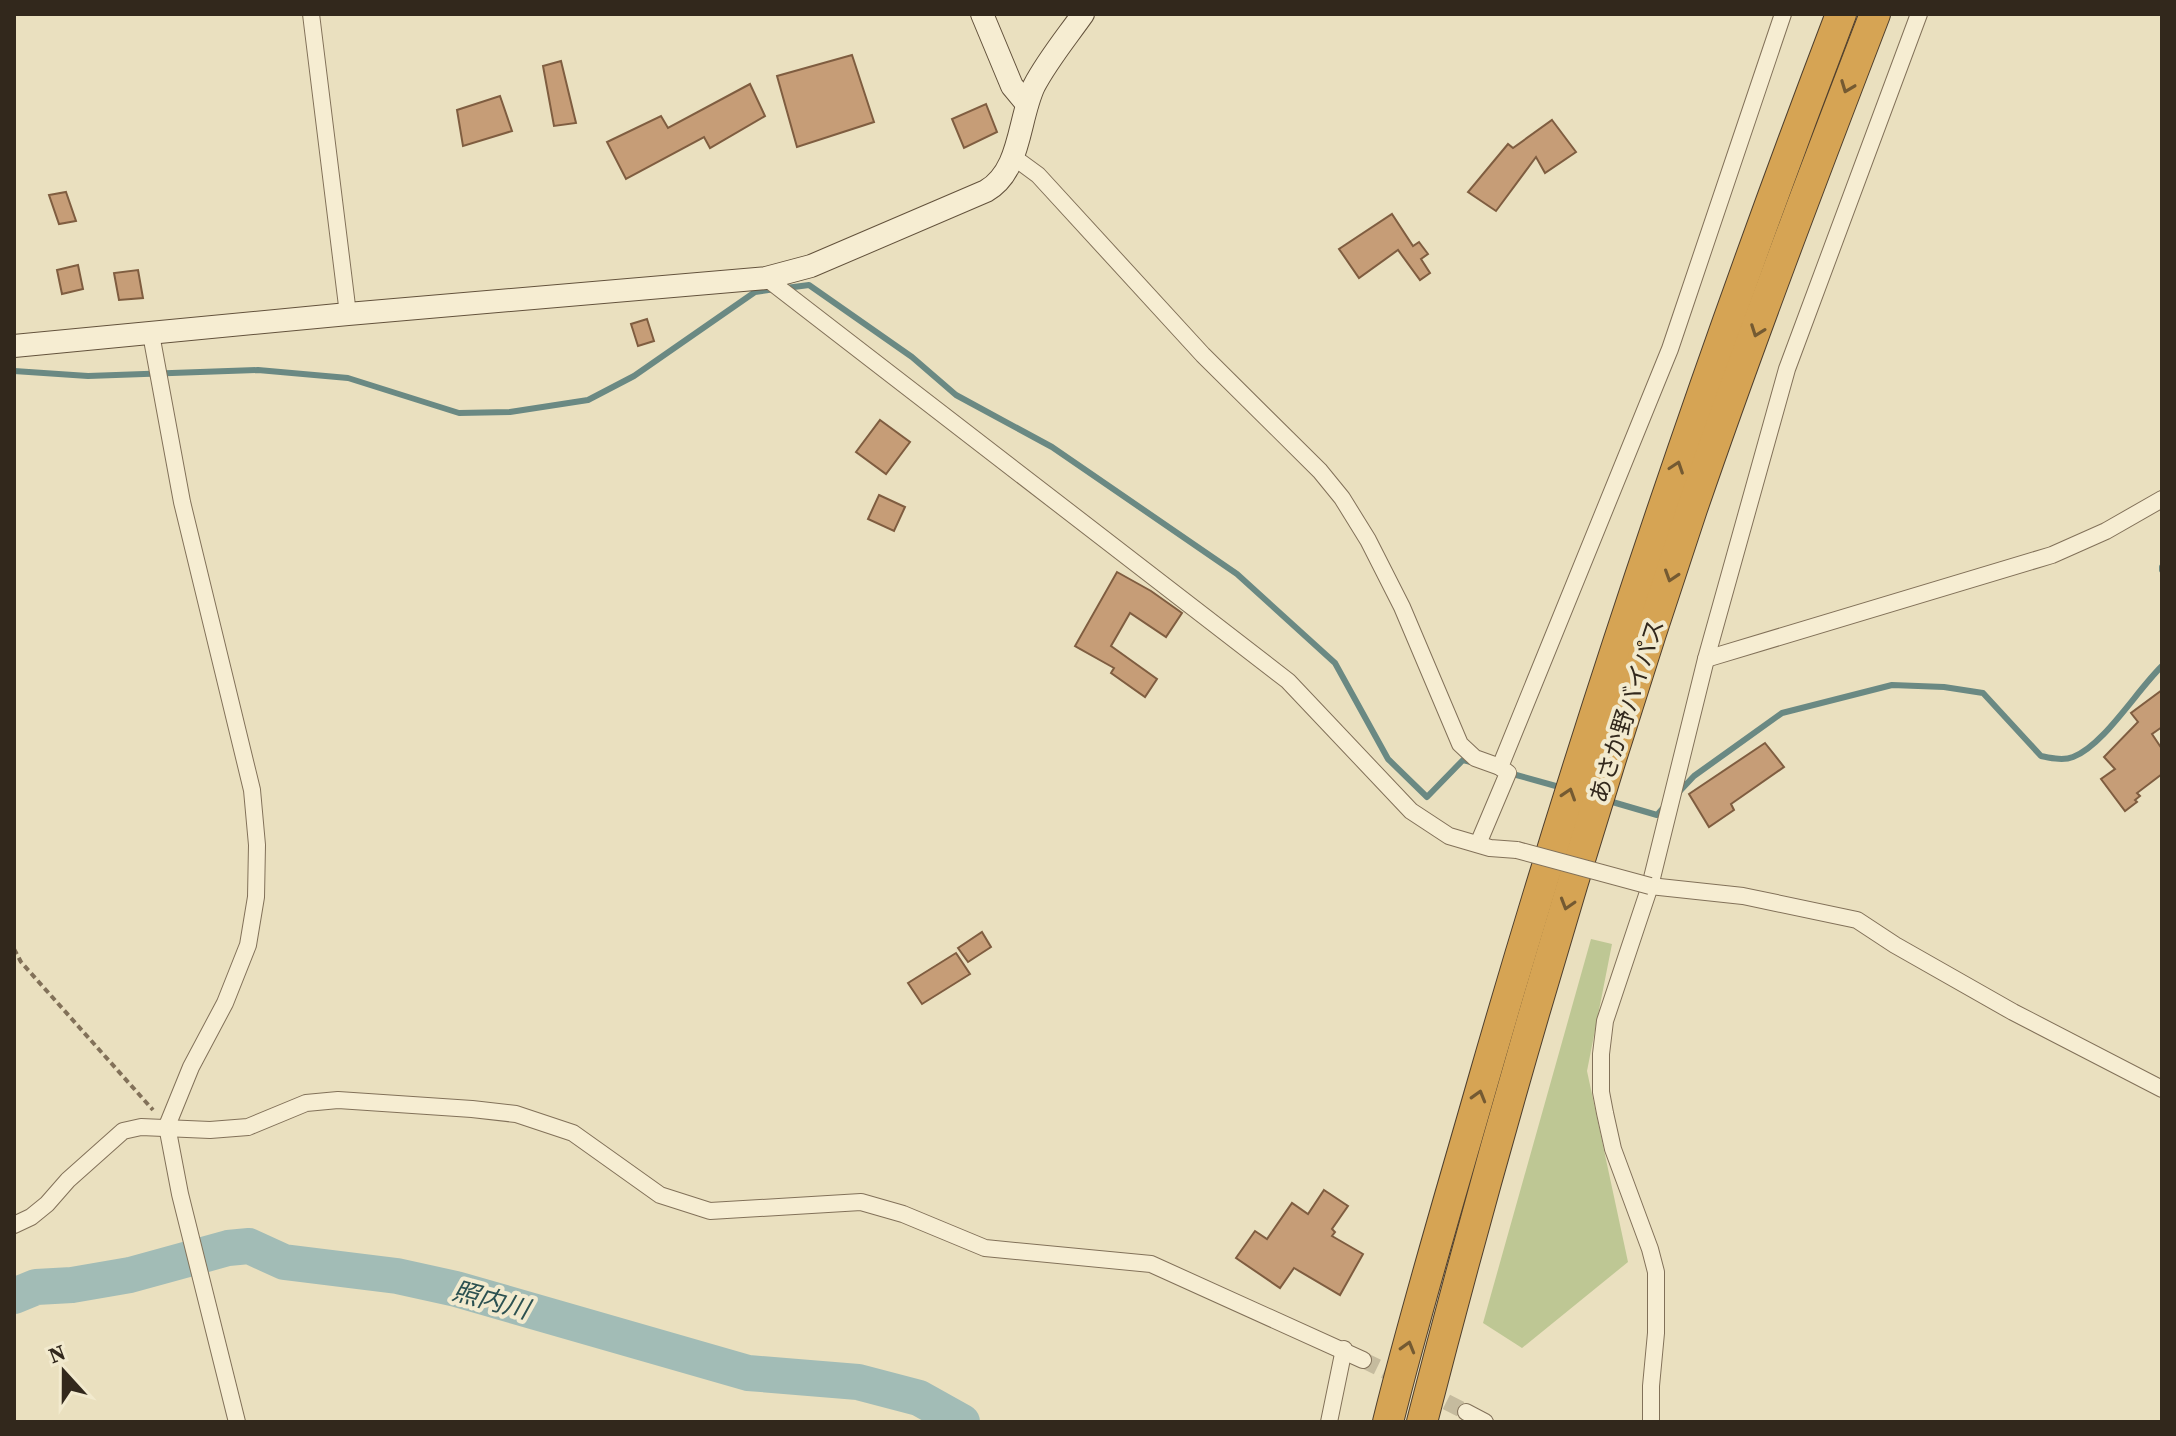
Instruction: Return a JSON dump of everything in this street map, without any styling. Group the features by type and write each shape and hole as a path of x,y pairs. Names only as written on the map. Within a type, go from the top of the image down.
{"highway":[{"name":"あさか野バイパス","path":"1388,1422 1488,1064 1561,820 1707,380 1841,14"},
{"name":"あさか野バイパス","path":"1422,1422 1532,1018 1607,772 1698,493 1875,14"}],"street":[{"path":"311,14 348,314"},
{"path":"982,14 1012,86 1027,104"},
{"path":"14,346 766,278 811,266 986,191 1005,175 1027,104 1049,62 1083,14"},
{"path":"1500,767 1670,349 1783,14"},
{"path":"1651,1422 1656,1272 1613,1149 1601,1092 1605,1021 1650,886 1706,659 1787,369 1919,14"},
{"path":"1012,156 1038,175 1203,355 1320,471 1342,498 1368,540 1402,607 1460,744 1475,758 1508,773 1478,844"},
{"path":"766,278 1288,681 1411,811 1449,836 1517,850 1650,886 1743,896 1857,920 2013,1012 2162,1089"},
{"path":"151,334 182,502 252,790 257,845 256,897 248,945 225,1003 191,1067 167,1126 180,1194 237,1422"},
{"path":"1706,659 2052,555 2106,531 2162,499"},
{"path":"14,1225 47,1204 68,1180 123,1131 141,1127 210,1130 248,1127 306,1103 338,1100 516,1114 573,1133 660,1195 710,1211 861,1202 903,1214 985,1248 1151,1264 1363,1360"},
{"path":"1329,1422 1344,1349"},
{"path":"1466,1412 1484,1422"}],"path":[{"path":"14,949 21,962 167,1126"}],"green space":[{"path":"1591,939 1612,944 1587,1071 1628,1262 1522,1348 1483,1323"}],"building":[{"path":"852,55 874,122 797,147 777,76"},
{"path":"561,61 576,123 554,126 543,66"},
{"path":"750,84 765,116 710,148 704,137 626,179 607,142 661,116 668,128"},
{"path":"500,96 512,131 463,146 457,110"},
{"path":"986,104 997,132 964,148 952,119"},
{"path":"1552,120 1576,152 1545,173 1536,157 1496,211 1468,192 1508,144 1513,148"},
{"path":"66,192 76,221 59,224 49,195"},
{"path":"1392,214 1413,246 1419,242 1428,254 1421,259 1430,273 1420,280 1398,250 1359,278 1339,249"},
{"path":"78,265 83,289 62,294 57,270"},
{"path":"138,270 143,298 119,300 114,273"},
{"path":"647,319 654,341 638,346 631,324"},
{"path":"880,420 910,442 886,474 856,452"},
{"path":"879,495 905,507 894,531 868,519"},
{"path":"1117,572 1182,613 1166,637 1130,613 1111,646 1157,679 1145,697 1111,673 1114,668 1075,646"},
{"path":"2162,690 2162,727 2152,734 2162,749 2162,774 2137,793 2140,796 2135,800 2137,802 2125,811 2101,779 2115,769 2104,757 2138,722 2131,713"},
{"path":"1765,743 1784,767 1731,804 1734,810 1709,827 1689,794"},
{"path":"982,932 991,947 968,962 958,948"},
{"path":"956,953 970,974 922,1004 908,983"},
{"path":"1324,1190 1348,1206 1332,1229 1335,1232 1332,1236 1363,1254 1340,1295 1294,1268 1280,1288 1236,1258 1255,1231 1267,1239 1292,1203 1308,1214"}],"waterway":[{"path":"786,288 809,285 912,357 956,395 1052,447 1237,574 1335,663 1388,759 1427,797 1463,760 1471,762"},
{"path":"14,371 88,376 258,370 348,378 459,413 510,412 588,400 634,376 755,292 775,289"},
{"path":"1678,793 1694,776 1782,713 1892,685 1944,687 1983,693 2041,756 2057,759 2073,757 2085,751 2108,729 2162,666"},
{"path":"1509,773 1563,788"},
{"path":"1609,801 1657,815 1664,807"},
{"name":"照内川","path":"14,1296 36,1287 72,1285 130,1275 228,1248 249,1246 284,1262 397,1276 456,1289 748,1373 858,1382 919,1398 962,1422"}],"tunnel":[{"path":"1363,1360 1404,1380"},
{"path":"1425,1391 1466,1412"}]}
